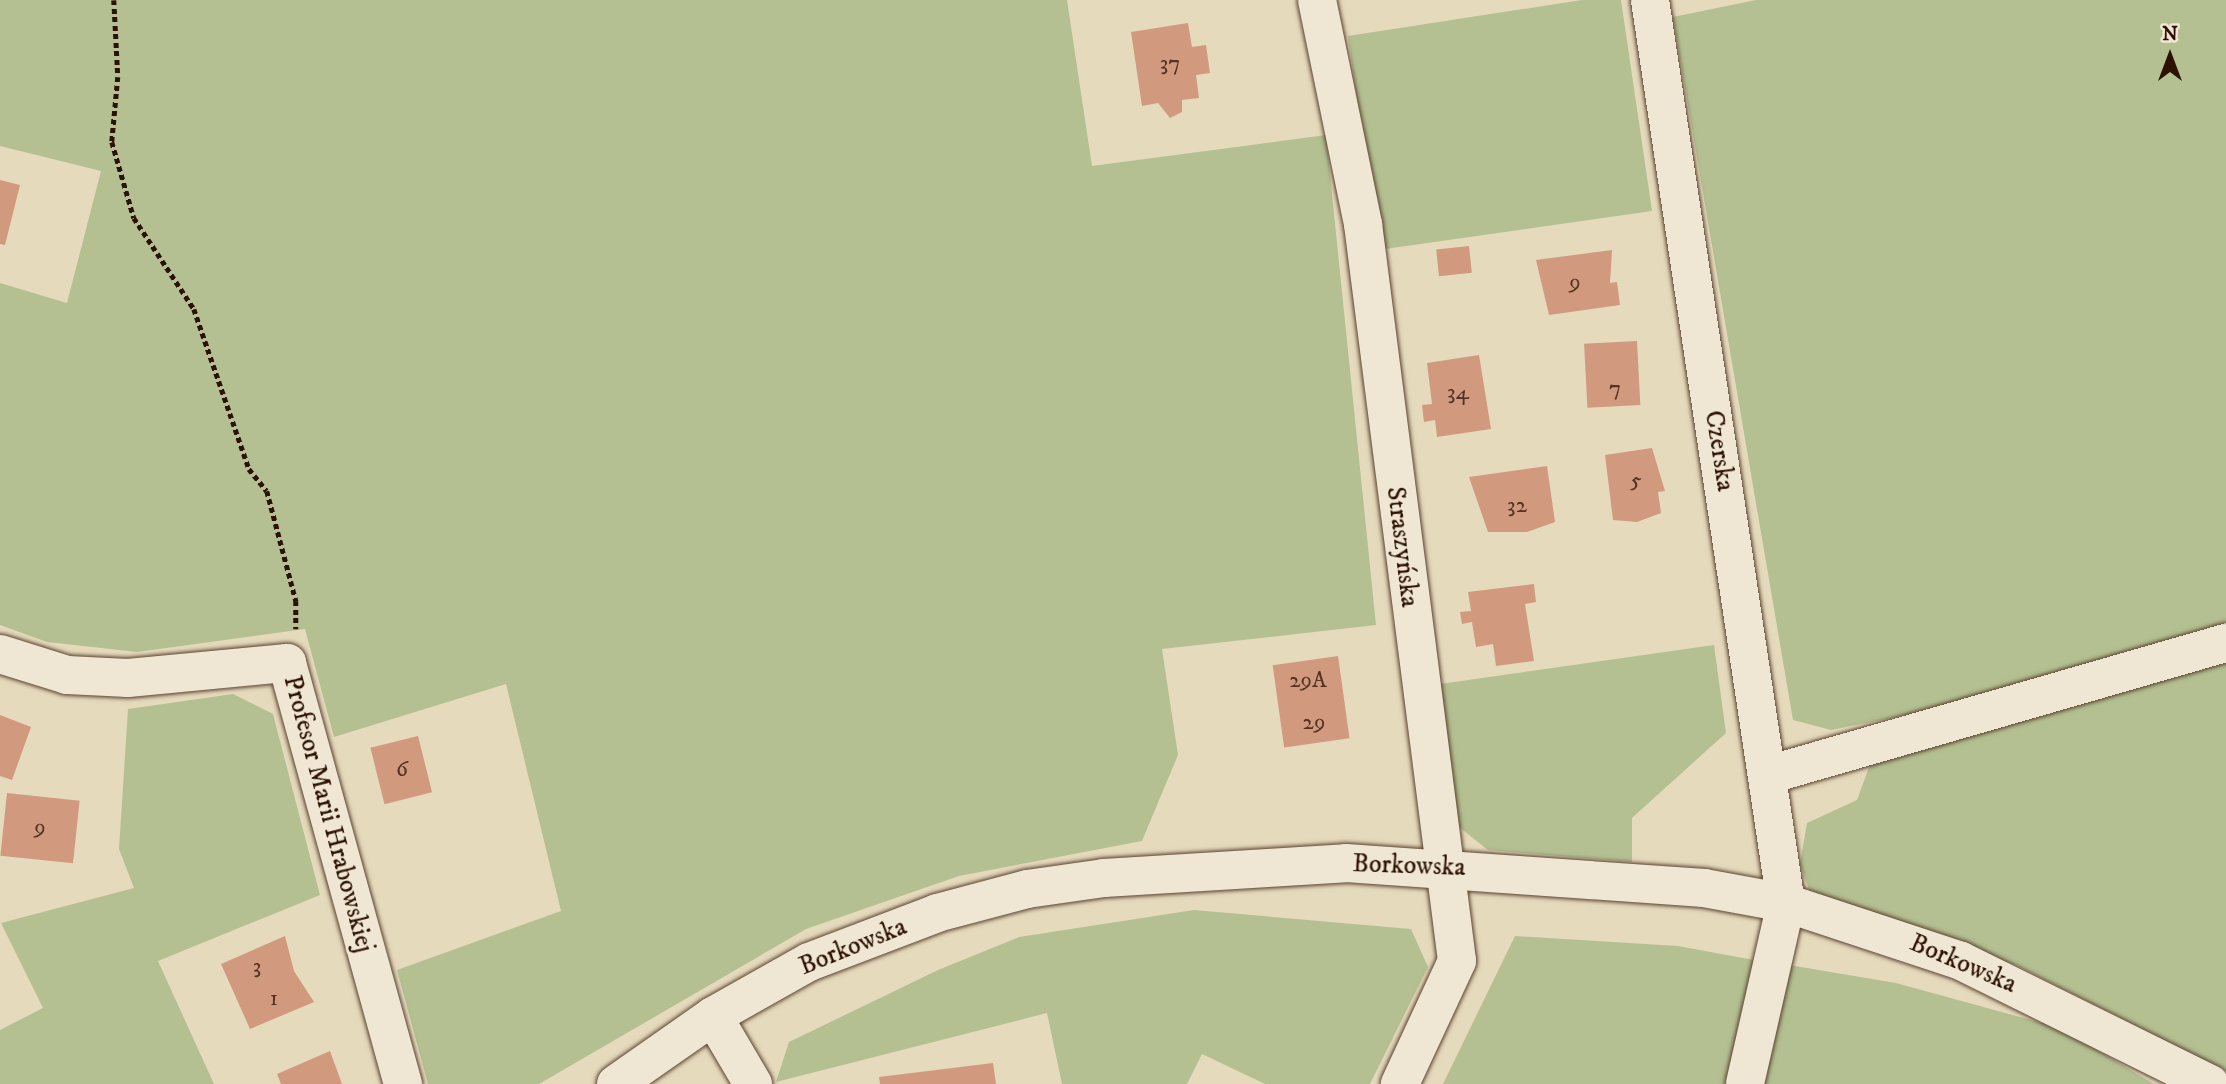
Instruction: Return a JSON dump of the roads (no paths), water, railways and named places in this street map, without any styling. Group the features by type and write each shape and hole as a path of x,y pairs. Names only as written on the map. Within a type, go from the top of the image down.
{"street":[{"name":"Straszyńska","path":"1317,0 1363,225 1457,961 1399,1084"},
{"name":"Czerska","path":"1650,0 1769,775 1786,903"},
{"path":"1769,775 2226,643"},
{"name":"Profesor Marii Hrabowskiej","path":"0,654 68,675 128,678 287,663 403,1084"},
{"name":"Borkowska","path":"616,1084 713,1016 809,962 937,913 1027,889 1186,869 1446,867 1704,888 1786,903 1973,966 2210,1084"},
{"path":"1745,1084 1786,903"},
{"path":"713,1016 753,1084"}]}
